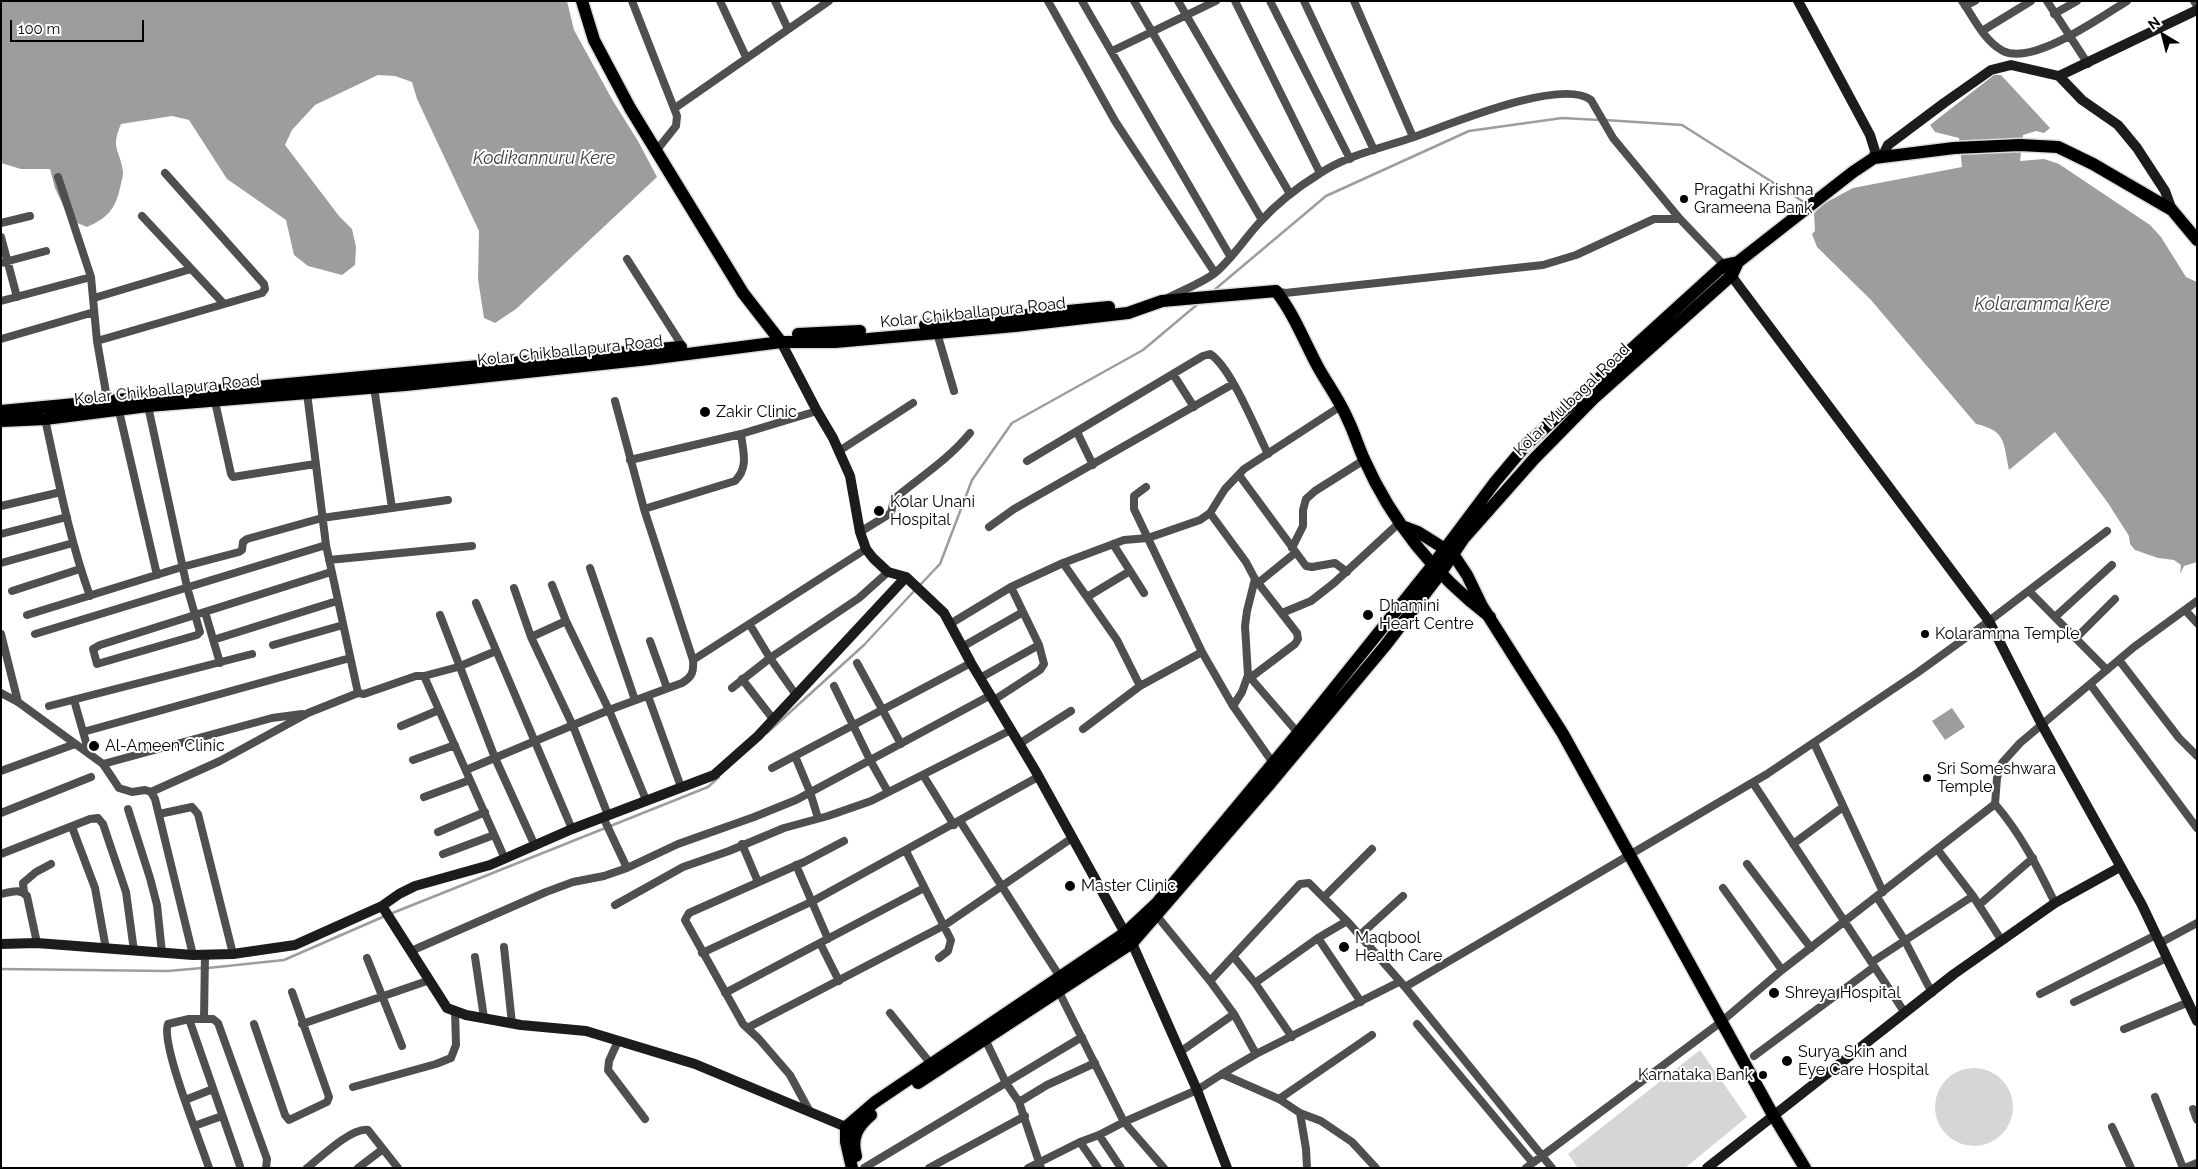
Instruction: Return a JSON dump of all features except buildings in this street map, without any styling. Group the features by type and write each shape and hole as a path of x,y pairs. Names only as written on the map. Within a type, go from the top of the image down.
{"main road":[{"path":"582,1 594,40 630,108 743,293 778,338 1062,310 1129,305 1141,307"},
{"path":"1728,270 1853,172 1878,158 1954,148 2020,144 2058,147 2120,179 2172,210 2197,240"},
{"name":"Kolar Mulbagal Road","path":"1436,570 1526,445 1728,270"},
{"path":"1276,291 1298,325 1341,406 1364,460 1400,525 1436,570 1490,617"},
{"name":"Kolar Chikballapura Road","path":"1,421 45,419 112,408 364,378 778,338 835,342 937,333 1128,313 1141,307 1167,301 1276,291"},
{"name":"Kolar Chikballapura Road","path":"1,411 148,406 214,396 307,393 374,387 649,359 778,338"},
{"path":"1400,525 1418,532 1448,552 1468,575"},
{"path":"1418,532 1458,537 1464,566 1482,606 1563,734 1721,1022 1805,1168"},
{"path":"855,1167 853,1146 860,1126 874,1112 1058,990 1157,916 1373,660 1423,594 1436,570"},
{"path":"855,1167 846,1142 846,1127 875,1102 1060,977 1129,938 1298,733 1436,570"},
{"path":"1423,594 1437,585 1455,588"}],"street":[{"path":"632,1 675,108 676,126 656,152"},
{"path":"720,1 746,57"},
{"path":"775,1 788,29"},
{"path":"1048,1 1115,121 1215,273"},
{"path":"1082,1 1230,256"},
{"path":"1134,1 1262,220"},
{"path":"1178,1 1290,194"},
{"path":"1112,51 1153,33 1216,1"},
{"path":"1235,1 1320,173"},
{"path":"1270,1 1350,159"},
{"path":"1304,1 1374,150"},
{"path":"1354,1 1413,137"},
{"path":"1798,1 1870,135 1878,158"},
{"path":"1975,1 1964,4 1982,31 2003,51 2014,54 2028,53 2068,36 2127,1"},
{"path":"1982,31 2031,1"},
{"path":"2046,1 2088,64"},
{"path":"2054,14 2077,1"},
{"path":"2194,1 2197,6"},
{"path":"675,108 828,2"},
{"path":"2059,76 2088,64 2197,10"},
{"path":"1878,158 1888,144 1991,70 2011,65 2059,76 2082,100 2118,125 2138,148 2165,191 2172,210"},
{"path":"1167,301 1215,273 1262,220 1290,194 1320,173 1374,150 1507,104 1549,95 1569,94 1587,97 1594,105 1613,138 1680,218 1728,270 1989,621 2042,725 2142,905 2197,1021"},
{"path":"97,341 262,293 265,289 264,284 165,173"},
{"path":"58,177 90,276 94,298 97,341 112,408 157,575"},
{"path":"1,223 30,216"},
{"path":"142,216 224,304"},
{"path":"1276,291 1284,293 1542,264 1576,256 1654,219 1680,218"},
{"path":"1,237 4,262 17,297"},
{"path":"4,262 46,251"},
{"path":"627,260 683,347"},
{"path":"94,298 191,268"},
{"path":"1,301 90,276"},
{"path":"1,340 94,312"},
{"path":"937,333 954,391"},
{"path":"778,338 839,451 850,476 860,532 866,549 888,572 908,579 928,600 944,613 1129,938 1197,1090 1228,1168"},
{"path":"1027,461 1203,356 1210,354 1215,357 1233,384 1268,454"},
{"path":"1173,374 1194,407"},
{"path":"989,527 1014,509 1233,384"},
{"path":"374,387 392,508"},
{"path":"307,393 326,545 358,694"},
{"path":"214,396 233,477 315,464"},
{"path":"466,770 609,710 689,679 694,671 693,660 644,509 615,401"},
{"path":"839,451 913,403"},
{"path":"148,406 182,567 197,615 200,634 104,663 96,663 93,649 100,644 197,615 331,572"},
{"path":"950,624 1011,587 1063,562 1124,540 1148,538 1186,526 1210,513 1225,489 1239,474 1341,406"},
{"path":"630,460 741,434 817,411"},
{"path":"45,419 66,517 80,569 90,596"},
{"path":"1077,432 1094,465"},
{"path":"860,532 891,513 894,500 955,451 970,433"},
{"path":"644,509 735,481 742,474 745,465 741,434"},
{"path":"1233,706 1249,676 1245,626 1247,611 1257,581 1294,550 1303,526 1303,510 1306,499 1315,491 1364,460"},
{"path":"1239,474 1306,566 1312,567 1335,563 1347,572"},
{"path":"1146,487 1134,496 1133,502 1148,538 1202,652 1233,706 1273,763"},
{"path":"1,506 61,492"},
{"path":"26,616 182,567 238,552 242,550 243,542 247,539 322,518 448,500"},
{"path":"1210,513 1246,562 1257,581 1297,633 1298,639 1295,644 1249,676"},
{"path":"1,534 66,517"},
{"path":"1282,613 1311,601 1400,525"},
{"path":"1028,1168 1040,1165 1080,1142 1197,1090 1256,1054 1361,1002 1402,985 1629,857 1753,783 1853,718 1989,621 2107,531"},
{"path":"1,562 73,543"},
{"path":"1113,544 1144,593"},
{"path":"35,634 326,545"},
{"path":"329,560 472,546"},
{"path":"693,660 866,549"},
{"path":"1063,562 1117,640 1140,686"},
{"path":"2055,617 2112,566"},
{"path":"590,568 635,700"},
{"path":"12,591 80,569"},
{"path":"1087,597 1130,571"},
{"path":"732,688 770,658 860,598 888,572"},
{"path":"1,944 37,943 106,950 192,955 205,958 294,945 383,909 399,894 415,886 490,865 572,829 605,819 646,800 714,775 744,749 908,579"},
{"path":"552,585 566,621 609,710 646,800"},
{"path":"412,951 546,892 572,882 604,876 627,868 678,844 754,817 810,792 993,698 1040,670 1044,660 1039,645 1011,587"},
{"path":"514,588 531,637 573,726 605,819 627,868"},
{"path":"2029,591 2107,670"},
{"path":"2076,638 2115,599"},
{"path":"213,640 337,601"},
{"path":"1417,1024 1529,1165 1721,1022 1782,970 1994,804 1997,778 2002,763 2020,743 2119,660 2197,601"},
{"path":"476,603 572,829"},
{"path":"2185,610 2197,623"},
{"path":"205,612 220,663"},
{"path":"962,647 1023,612"},
{"path":"440,616 458,667 495,758 535,846"},
{"path":"531,637 566,621"},
{"path":"273,644 342,625"},
{"path":"750,625 796,695"},
{"path":"1,634 18,702"},
{"path":"650,641 667,688"},
{"path":"980,678 1039,645"},
{"path":"151,792 220,761 308,713 358,694 364,694 416,676 424,676 458,667 496,651"},
{"path":"1083,729 1140,686 1202,652"},
{"path":"49,706 252,654"},
{"path":"82,732 350,658"},
{"path":"2119,660 2179,738 2197,756"},
{"path":"857,663 901,744"},
{"path":"772,768 971,663"},
{"path":"424,676 505,859"},
{"path":"1249,676 1298,733"},
{"path":"742,679 773,719"},
{"path":"2090,684 2197,828"},
{"path":"834,686 870,760 888,792"},
{"path":"1,693 18,702 103,764 119,788 132,792 145,790 151,792 159,814 192,955"},
{"path":"648,696 681,787"},
{"path":"74,700 89,753"},
{"path":"401,726 440,710"},
{"path":"1019,744 1072,711"},
{"path":"103,764 272,718 308,713"},
{"path":"615,906 683,867 784,828 851,809 1011,730"},
{"path":"1814,743 1880,894 1932,993"},
{"path":"1,771 75,744"},
{"path":"413,760 455,745"},
{"path":"794,756 810,792 818,818"},
{"path":"923,774 1003,887 1060,977"},
{"path":"1,813 90,777"},
{"path":"702,953 813,902 1038,777"},
{"path":"424,797 470,780"},
{"path":"1753,783 1904,1013"},
{"path":"1994,804 2012,823 2033,858 2055,904"},
{"path":"1793,844 1843,806"},
{"path":"159,814 192,807 198,814 233,954"},
{"path":"128,809 150,878 156,905 162,953"},
{"path":"438,832 485,812"},
{"path":"1,854 98,818 103,824 126,892 134,951"},
{"path":"72,827 94,888 106,950"},
{"path":"443,854 494,835"},
{"path":"747,1028 945,925 1072,838"},
{"path":"810,1112 790,1075 747,1028 724,993 686,924 686,916 844,841"},
{"path":"742,844 758,882"},
{"path":"1324,897 1372,849"},
{"path":"1937,849 1973,896 2002,941"},
{"path":"906,851 951,940 951,945 939,958"},
{"path":"1979,905 2033,858"},
{"path":"37,943 23,883 29,877 51,864"},
{"path":"1747,864 1811,948"},
{"path":"796,865 828,938"},
{"path":"1706,1168 1954,974 2055,904 2120,867"},
{"path":"1210,981 1300,884 1309,884 1324,897 1360,936 1402,985 1552,1168"},
{"path":"724,993 924,888"},
{"path":"1724,888 1782,970"},
{"path":"1,894 17,891 24,892"},
{"path":"1360,936 1403,896"},
{"path":"1754,1056 1905,941 1973,896"},
{"path":"383,909 412,951 447,1008 512,1024 586,1031 695,1064 846,1127"},
{"path":"1157,916 1210,981 1234,1014 1256,1054"},
{"path":"1254,982 1346,921"},
{"path":"2040,994 2197,923"},
{"path":"1318,938 1361,1002"},
{"path":"820,943 839,981"},
{"path":"504,947 512,1024"},
{"path":"1233,956 1254,982 1292,1037"},
{"path":"475,957 484,1018"},
{"path":"204,1019 205,958"},
{"path":"368,958 402,1046"},
{"path":"2074,1002 2167,958"},
{"path":"302,1024 430,980"},
{"path":"1058,990 1124,1122 1164,1168"},
{"path":"254,1024 285,1115 289,1120 327,1102 329,1097 292,992"},
{"path":"2124,1030 2189,1002"},
{"path":"353,1087 436,1064 450,1058 456,1045 455,1011"},
{"path":"890,1013 930,1064"},
{"path":"1180,1052 1234,1014"},
{"path":"188,1019 240,1166"},
{"path":"209,1168 185,1100 166,1030 168,1024 188,1019 213,1019 218,1023 267,1159 266,1168"},
{"path":"1279,1099 1372,1035"},
{"path":"855,1167 1006,1083 1082,1036"},
{"path":"985,1039 1006,1083 1019,1102 1040,1165"},
{"path":"618,1041 609,1061 608,1070 645,1119"},
{"path":"1019,1102 1047,1085 1095,1063"},
{"path":"1222,1074 1279,1099 1300,1113 1321,1121 1352,1142 1376,1168"},
{"path":"185,1100 213,1089"},
{"path":"2156,1097 2184,1168 2197,1163"},
{"path":"2193,1109 2197,1120"},
{"path":"1300,1113 1307,1168"},
{"path":"194,1126 222,1116"},
{"path":"929,1168 1024,1116"},
{"path":"2112,1127 2131,1168"},
{"path":"307,1168 351,1134 362,1129 368,1130 398,1168"},
{"path":"1099,1135 1121,1168"},
{"path":"1080,1142 1098,1168"},
{"path":"358,1168 383,1149"}],"shaded area":[{"path":"1700,1050 1747,1117 1685,1168 1578,1168 1568,1154"},
{"path":"1974,1068 1989,1071 2002,1079 2010,1092 2013,1107 2010,1122 2002,1135 1989,1143 1974,1146 1959,1143 1946,1135 1938,1122 1935,1107 1938,1092 1946,1079 1959,1071"}],"water":[{"name":"Kodikannuru Kere","path":"1,1 567,1 574,30 657,177 516,309 495,323 484,318 478,279 479,231 417,99 412,82 395,76 378,75 315,105 292,130 285,145 339,216 352,229 356,247 355,265 342,275 308,266 294,255 286,220 227,179 189,120 172,116 121,124 116,139 123,172 118,196 113,208 105,217 87,227 70,220 55,188 50,169 21,169 1,163"},
{"name":"Kolaramma Kere","path":"1994,75 2001,75 2050,128 2044,133 2036,131 2023,135 2020,161 2044,159 2059,164 2150,225 2161,237 2186,277 2197,282 2197,562 2184,566 2180,574 2181,565 2174,560 2158,558 2135,550 2130,544 2129,536 2108,503 2055,432 2009,470 2002,439 1993,430 1976,424 1871,300 1817,247 1812,234 1815,231 1814,213 1825,203 1853,188 1962,167 1959,138 1935,132 1930,125"},
{"path":"1952,708 1965,727 1945,740 1932,721"}],"waterway":[{"path":"1213,291 1326,196 1469,131 1562,118 1600,120"},
{"path":"1605,120 1682,125 1807,204"},
{"path":"920,585 940,564 972,480 1012,423 1143,350 1199,303"},
{"path":"767,733 864,645 916,589"},
{"path":"390,914 708,787 719,777"},
{"path":"208,968 284,960 385,916"},
{"path":"1,969 168,971 202,968"}],"place":[{"name":"Pragathi Krishna Grameena Bank","path":"1684,199"},
{"name":"Zakir Clinic","path":"705,412"},
{"name":"Kolar Unani Hospital","path":"879,511"},
{"name":"Dhamini Heart Centre","path":"1368,615"},
{"name":"Kolaramma Temple","path":"1925,634"},
{"name":"Al-Ameen Clinic","path":"94,746"},
{"name":"Sri Someshwara Temple","path":"1927,778"},
{"name":"Master Clinic","path":"1070,886"},
{"name":"Maqbool Health Care","path":"1344,947"},
{"name":"Shreya Hospital","path":"1774,993"},
{"name":"Surya Skin and Eye Care Hospital","path":"1787,1061"},
{"name":"Karnataka Bank","path":"1763,1075"}]}
